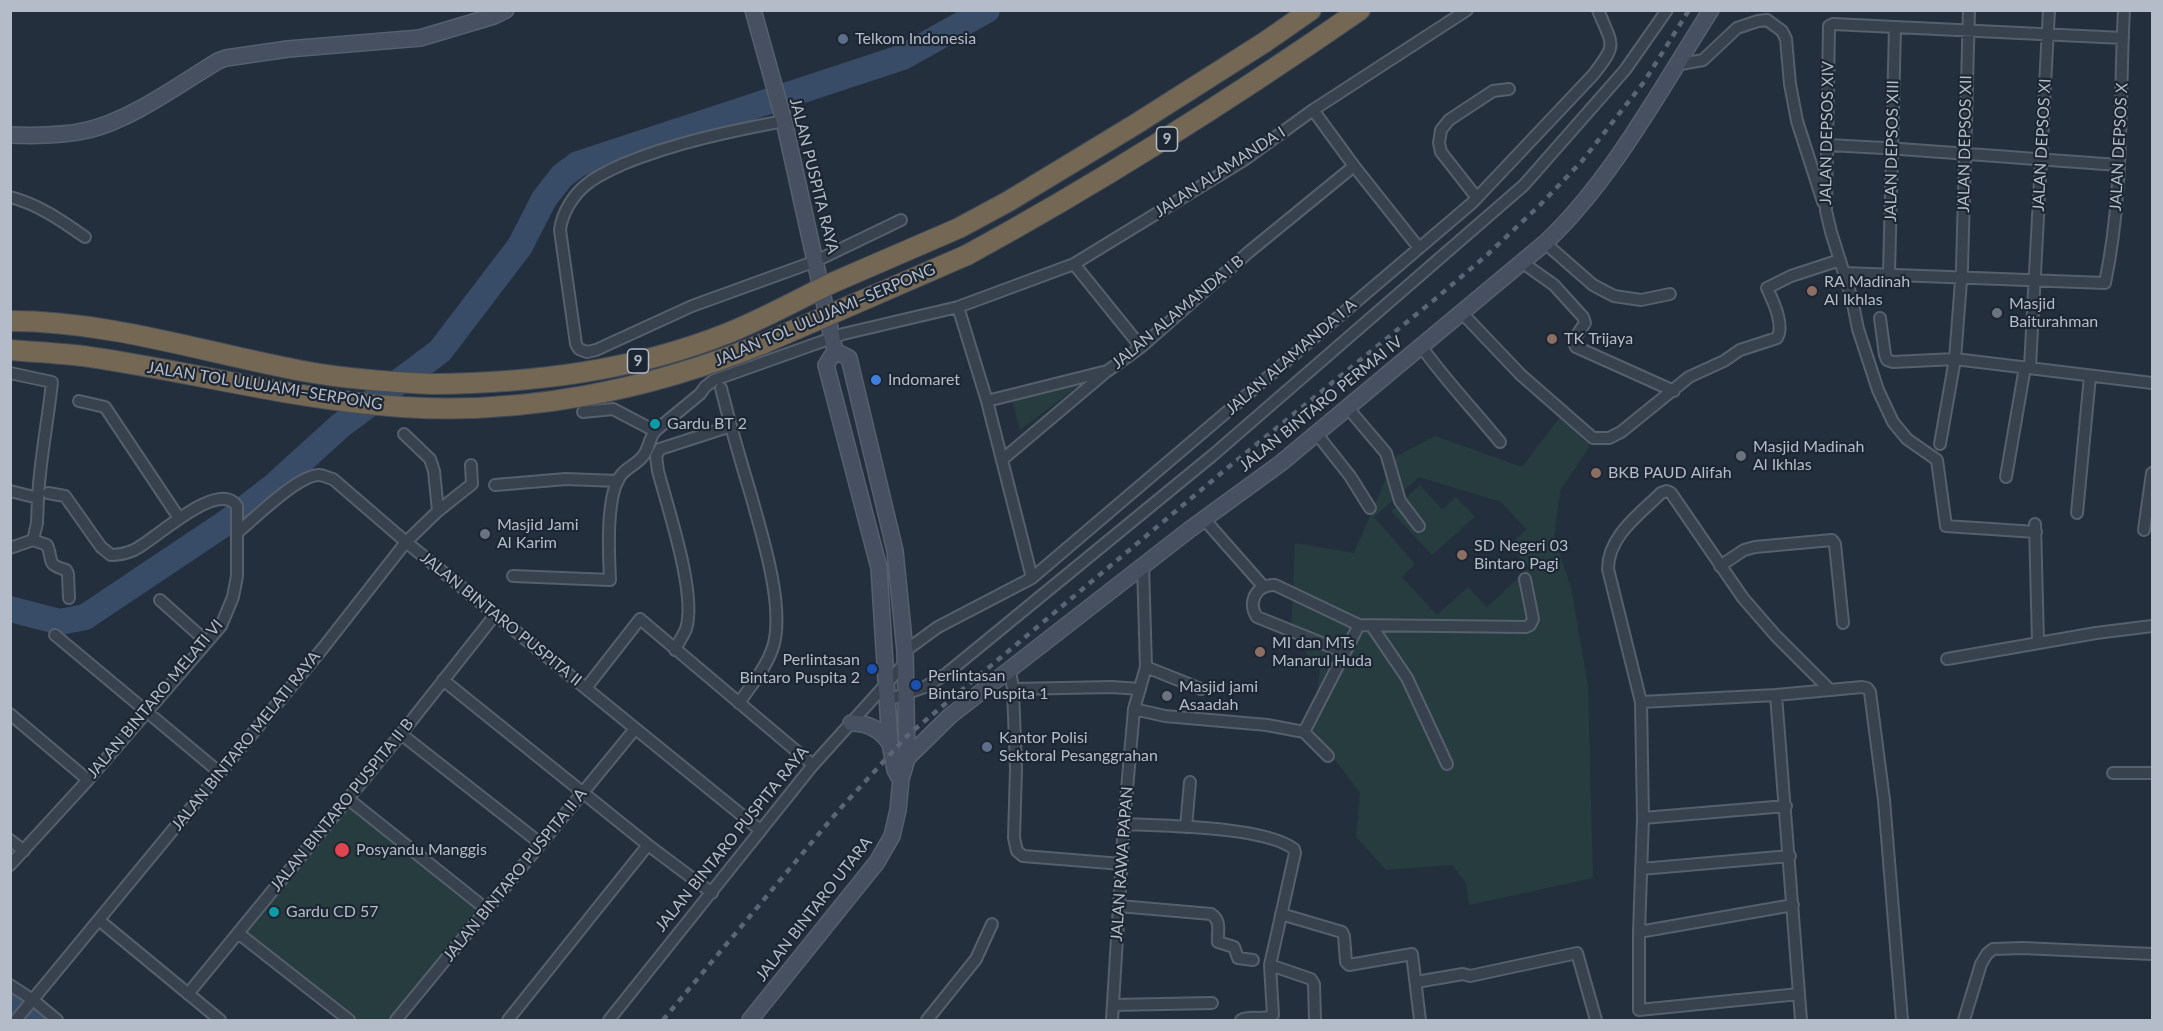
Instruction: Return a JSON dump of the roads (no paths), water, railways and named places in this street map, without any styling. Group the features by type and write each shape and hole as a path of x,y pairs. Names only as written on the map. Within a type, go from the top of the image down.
{"highway":[{"name":"JALAN TOL ULUJAMI–SERPONG","path":"10,321 92,327 324,374 384,382 489,383 546,379 659,356 729,333 958,228 1009,201 1136,124 1311,10"},
{"name":"JALAN TOL ULUJAMI–SERPONG","path":"10,350 82,356 319,398 403,407 492,407 591,395 667,378 739,354 967,255 1187,127 1360,10"}],"main road":[{"path":"10,135 47,136 88,130 116,120 226,58 288,49 420,38 507,10"},
{"name":"JALAN PUSPITA RAYA","path":"753,10 783,118 834,344"},
{"name":"JALAN BINTARO PERMAI IV","path":"898,775 907,759 938,727 1143,565 1281,463 1545,243 1564,225 1599,184 1711,10"},
{"path":"898,775 890,740 879,568 826,365 834,344 849,358 894,551 905,657 907,759"},
{"path":"853,721 876,728 890,740"},
{"name":"JALAN BINTARO UTARA","path":"750,1020 878,862 892,836 898,810 898,775"}],"street":[{"name":"JALAN ALAMANDA I","path":"655,431 714,380 834,344 875,325 958,307 1074,264 1244,160 1313,110 1467,10"},
{"name":"JALAN ALAMANDA I A","path":"905,657 938,627 1032,578 1477,198 1593,75 1609,55 1612,45 1598,10"},
{"path":"888,700 906,695 946,674 1214,455 1524,185 1625,70 1667,10"},
{"name":"JALAN DEPSOS XII","path":"1940,444 1955,359 1961,277 1969,10"},
{"name":"JALAN DEPSOS XI","path":"2006,477 2028,367 2035,279 2049,10"},
{"name":"JALAN DEPSOS X","path":"2035,279 2105,283 2113,243 2120,165 2124,10"},
{"path":"1676,65 1703,60 1737,28 1758,21 1767,20 1782,31 1786,39 1790,84 1797,121 1826,211"},
{"name":"JALAN DEPSOS XIV","path":"1895,27 1833,24 1828,26 1826,211 1878,390 1893,422 1907,439 1937,460 1946,525 2035,528 2038,642"},
{"path":"1895,27 2123,38"},
{"name":"JALAN DEPSOS XIII","path":"1889,274 1895,27"},
{"path":"1477,198 1442,152 1439,143 1441,130 1449,120 1493,91 1509,88"},
{"path":"1313,110 1419,248"},
{"path":"783,118 683,143 635,159 604,172 585,185 561,218 560,230 576,344 582,351 596,350 692,306 816,261 901,220"},
{"path":"1827,145 1892,147 2120,165"},
{"name":"JALAN ALAMANDA I B","path":"1003,459 1354,166"},
{"path":"10,197 26,201 66,223 85,237"},
{"path":"1545,243 1593,285 1614,296 1641,300 1670,294"},
{"path":"1462,313 1521,375 1593,438 1609,438 1621,432 1689,377 1740,350 1777,338 1779,325 1767,288 1791,276 1840,260"},
{"path":"1522,263 1554,285 1583,317 1585,323 1574,337 1576,347 1674,391"},
{"path":"1074,264 1141,346"},
{"path":"1844,273 2035,279"},
{"path":"958,307 1003,459 1032,578"},
{"path":"1880,318 1882,342 1887,360 1893,362 1955,359 2152,383"},
{"path":"1421,346 1439,371 1500,442"},
{"path":"987,401 1106,372"},
{"path":"10,373 52,382 40,463 43,495 33,540"},
{"path":"2077,513 2090,376"},
{"path":"721,388 765,544 776,618 775,640 765,665 740,703"},
{"path":"10,491 65,496 101,547 111,555 135,549 179,518 105,407 79,401"},
{"path":"1347,407 1386,453 1400,501 1419,526"},
{"path":"513,576 610,580 609,534 612,500 622,474 645,454 655,431 613,409 583,412"},
{"path":"675,650 686,630 687,584 656,456 660,449 731,426"},
{"path":"1316,433 1350,476 1370,508"},
{"path":"404,434 430,459 434,471 438,511"},
{"name":"JALAN BINTARO MELATI RAYA","path":"16,1020 100,921 406,542 438,511 472,484 471,465"},
{"path":"2144,530 2152,473"},
{"name":"JALAN BINTARO PUSPITA II","path":"238,528 297,484 310,477 321,475 333,479 406,542 760,830"},
{"path":"495,485 566,478 618,481"},
{"path":"1799,994 1640,1011 1638,1006 1638,932 1643,818 1641,702 1608,569 1613,544 1620,534 1661,493 1667,491 1676,500 1743,598 1776,636 1830,690"},
{"name":"JALAN BINTARO MELATI VI","path":"10,866 221,626 233,597 237,576 237,506 226,498 215,499 179,518"},
{"path":"1204,519 1263,586"},
{"path":"10,548 33,540 47,545 53,567 66,570 68,574 69,598"},
{"path":"1720,566 1744,550 1755,547 1832,540 1835,544 1843,623"},
{"name":"JALAN RAWA PAPAN","path":"1112,1020 1134,709 1146,667 1143,565"},
{"path":"1344,652 1257,617 1253,609 1258,588 1275,585 1359,625 1526,627 1533,619 1525,579"},
{"path":"160,600 207,642"},
{"name":"JALAN BINTARO PUSPITA II B","path":"188,994 401,734 495,615"},
{"path":"586,688 640,619 813,765"},
{"path":"1304,732 1359,625"},
{"path":"1371,625 1407,678 1447,764"},
{"path":"1947,658 2152,626"},
{"path":"55,635 219,772"},
{"name":"JALAN BINTARO PUSPITA RAYA","path":"609,1020 813,765 887,684 905,657"},
{"path":"1146,667 1201,689"},
{"path":"1010,671 1013,690 1016,769 1014,838 1017,851 1023,856 1122,864"},
{"path":"443,680 582,793 712,893"},
{"path":"1013,690 1112,687 1140,689"},
{"path":"1641,702 1867,688 1872,696 1884,800 1902,1020"},
{"path":"1776,695 1801,1020"},
{"path":"1134,709 1165,716 1267,725 1304,732 1328,756"},
{"path":"10,714 88,780"},
{"name":"JALAN BINTARO PUSPITA II A","path":"396,1020 635,729"},
{"path":"401,734 540,843"},
{"path":"2113,773 2152,772"},
{"path":"1186,827 1190,782"},
{"path":"347,798 486,909"},
{"path":"1643,818 1785,806"},
{"path":"1125,824 1186,827 1262,835 1292,847 1295,853 1270,965 1273,1016 1241,1020"},
{"path":"10,840 24,851"},
{"path":"508,1020 648,845"},
{"path":"1641,869 1790,856"},
{"path":"1638,932 1792,905"},
{"path":"1119,906 1211,914 1218,922 1218,942 1234,947 1238,958 1253,960"},
{"path":"1281,914 1342,932 1346,962 1349,965 1412,954 1420,1020"},
{"path":"100,921 220,1020"},
{"path":"927,1020 976,959 992,924"},
{"path":"238,933 350,1020"},
{"path":"1964,1020 1981,963 1987,954 1996,948 2152,954"},
{"path":"1416,982 1463,974 1470,976 1577,953 1596,1020"},
{"path":"1270,965 1311,979 1315,1020"},
{"path":"10,985 57,1020"},
{"path":"1113,1005 1212,1003"}],"waterway":[{"path":"10,609 60,622 85,617 227,522 275,485 340,426 440,351 520,246 544,199 562,176 578,164 903,57 987,10"},
{"path":"10,998 40,1020"}],"railway":[{"path":"663,1020 838,811 908,735 1231,465 1434,300 1540,205 1582,161 1644,82 1689,10"}],"place":[{"name":"Telkom Indonesia","path":"843,39"},
{"name":"RA Madinah Al Ikhlas","path":"1812,291"},
{"name":"Masjid Baiturahman","path":"1997,313"},
{"name":"TK Trijaya","path":"1552,339"},
{"name":"Indomaret","path":"876,380"},
{"name":"Gardu BT 2","path":"655,424"},
{"name":"Masjid Madinah Al Ikhlas","path":"1741,456"},
{"name":"BKB PAUD Alifah","path":"1596,473"},
{"name":"Masjid Jami Al Karim","path":"485,534"},
{"name":"SD Negeri 03 Bintaro Pagi","path":"1462,555"},
{"name":"MI dan MTs Manarul Huda","path":"1260,652"},
{"name":"Perlintasan Bintaro Puspita 2","path":"872,669"},
{"name":"Perlintasan Bintaro Puspita 1","path":"916,685"},
{"name":"Masjid jami Asaadah","path":"1167,696"},
{"name":"Kantor Polisi Sektoral Pesanggrahan","path":"987,747"},
{"name":"Posyandu Manggis","path":"342,850"},
{"name":"Gardu CD 57","path":"274,912"}]}
